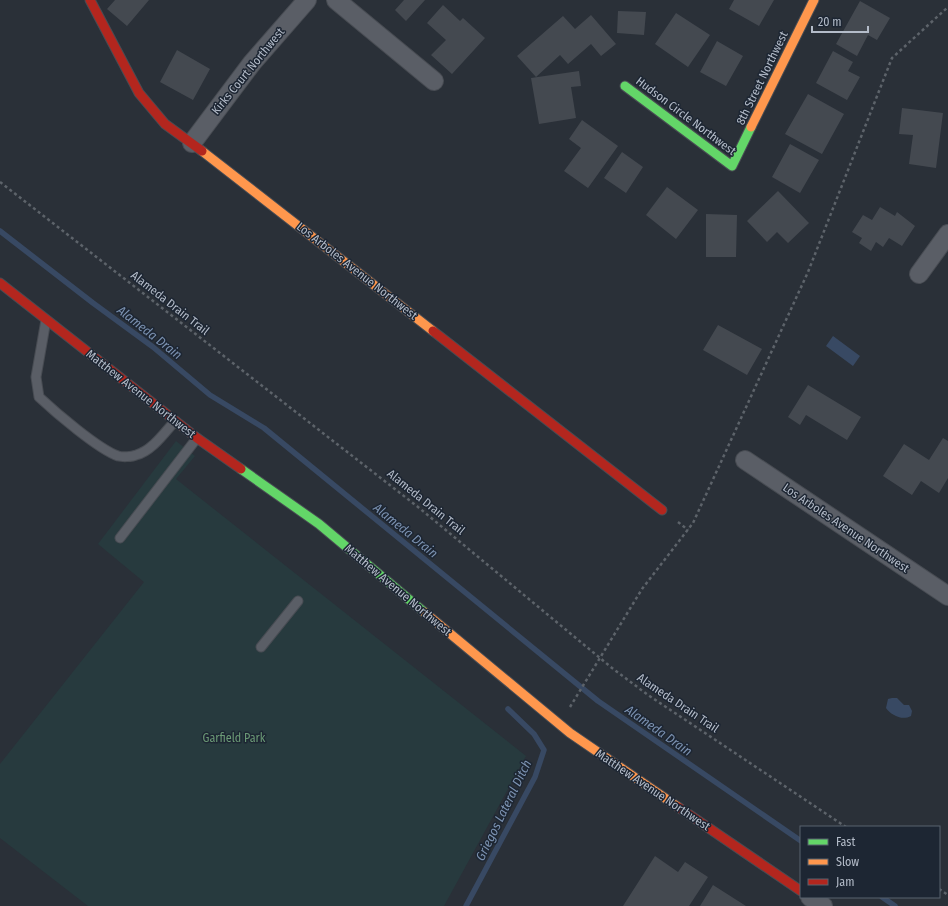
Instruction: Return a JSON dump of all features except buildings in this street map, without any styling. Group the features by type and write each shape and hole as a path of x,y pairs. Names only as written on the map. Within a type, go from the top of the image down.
{"street":[{"name":"Los Arboles Avenue Northwest","path":"90,0 139,92 165,124 192,143 662,510"},
{"name":"Kirks Court Northwest","path":"192,143 252,63 306,0"},
{"path":"336,0 434,81"},
{"name":"8th Street Northwest","path":"732,166 814,0"},
{"name":"Hudson Circle Northwest","path":"625,86 732,166"},
{"path":"918,274 948,234"},
{"name":"Matthew Avenue Northwest","path":"0,283 197,438 319,524 570,733 800,890"},
{"name":"Los Arboles Avenue Northwest","path":"745,460 948,596"},
{"path":"811,898 823,906"}],"lane":[{"path":"46,319 36,377 39,397 52,409 105,449 119,456 137,455 150,447 175,421"},
{"path":"120,538 197,438"},
{"path":"260,647 298,601"}],"path":[{"path":"577,695 642,589 693,523 808,272 892,58 948,7"},
{"name":"Alameda Drain Trail","path":"0,182 418,507 600,658 648,695 844,826"}],"green space":[{"name":"Garfield Park","path":"176,441 195,456 176,479 526,756 444,906 88,906 0,838 0,764 144,582 98,544"}],"water":[{"path":"833,336 860,356 853,366 826,346"},
{"path":"897,698 904,705 909,705 912,711 911,716 900,718 888,711 886,708 888,699"}],"waterway":[{"name":"Alameda Drain","path":"0,231 153,347 210,395 264,428 598,701 800,840"},
{"name":"Griegos Lateral Ditch","path":"466,906 535,777 544,750 534,734 508,709"},
{"name":"Alameda Drain","path":"883,898 895,906"}],"traffic: fast":[{"path":"625,86 732,166 751,127"},
{"path":"241,469 319,524 424,612"}],"traffic: slow":[{"path":"751,127 814,0"},
{"path":"202,151 433,331"},
{"path":"424,612 570,733 678,807"}],"traffic: jam":[{"path":"90,0 139,93 165,124 202,151"},
{"path":"0,283 197,438 241,469"},
{"path":"433,331 662,510"},
{"path":"678,807 800,890"}]}
